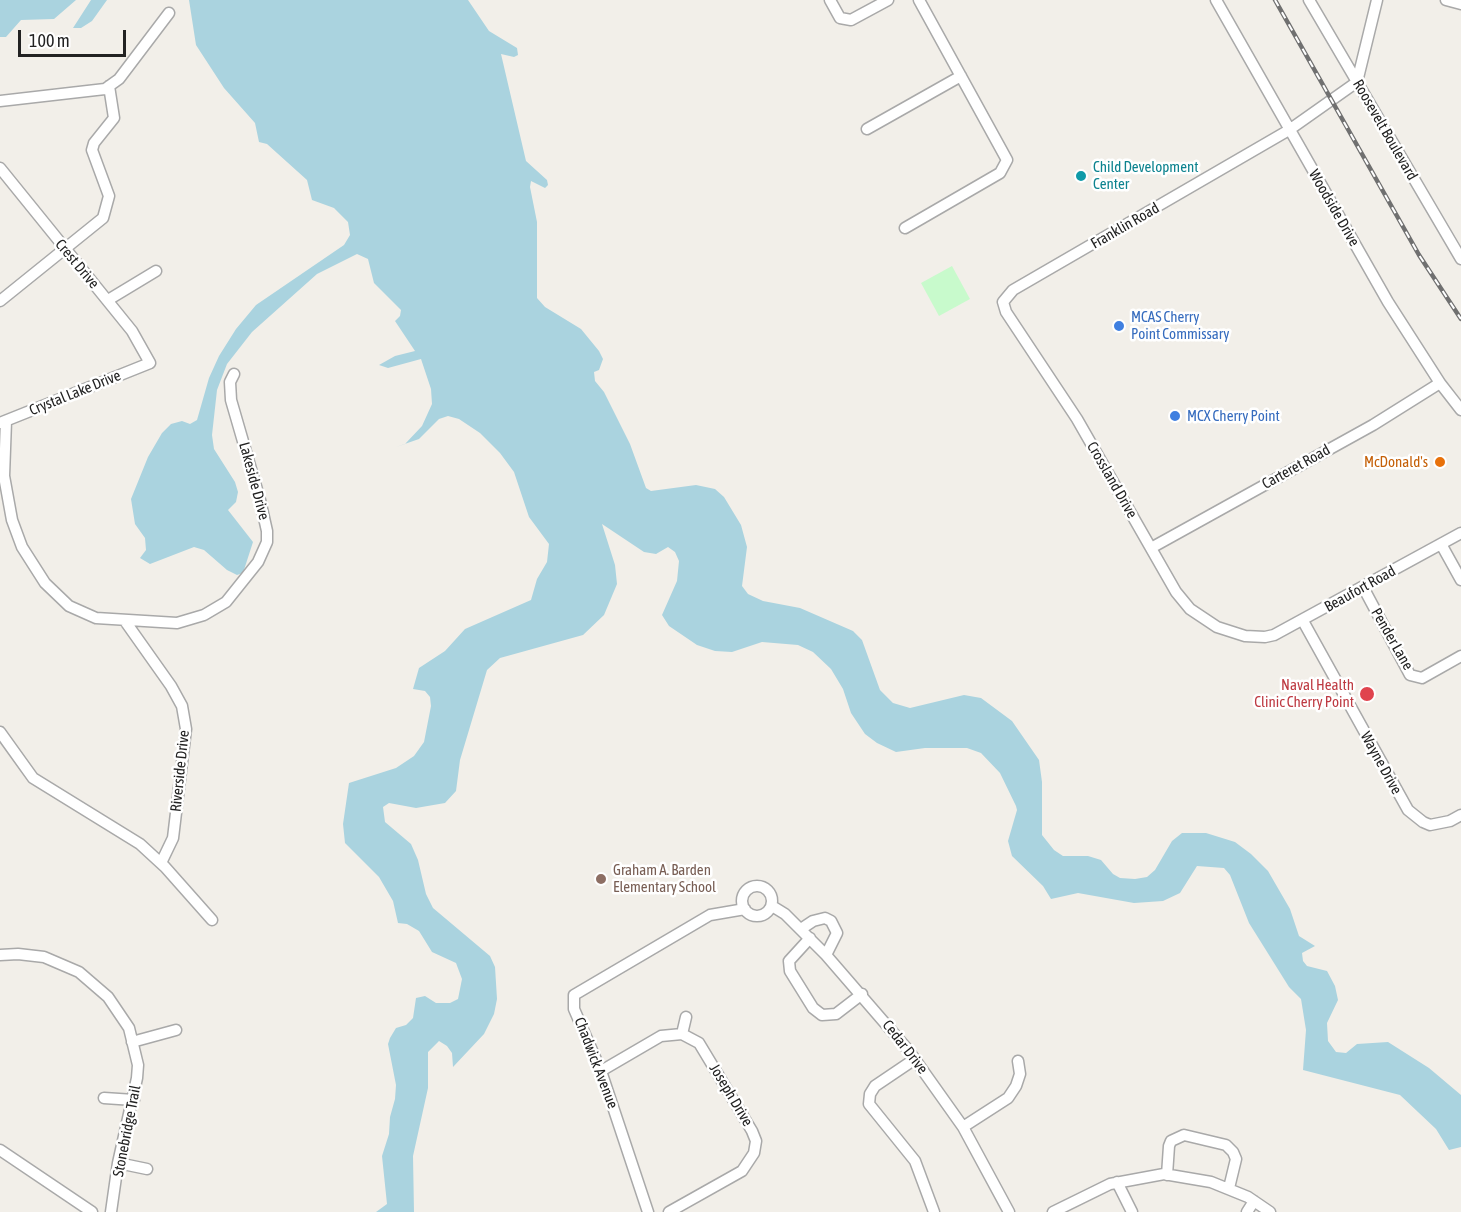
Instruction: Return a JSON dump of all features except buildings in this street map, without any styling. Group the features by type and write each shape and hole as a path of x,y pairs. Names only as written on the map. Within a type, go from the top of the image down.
{"street":[{"path":"830,0 840,18 851,20 888,0"},
{"path":"905,228 1000,173 1006,165 1003,149 919,0"},
{"name":"Woodside Drive","path":"1216,0 1388,302 1440,384 1461,410"},
{"name":"Roosevelt Boulevard","path":"1309,0 1461,259"},
{"path":"1357,82 1377,0"},
{"path":"1446,0 1461,4"},
{"path":"0,101 109,86 119,79 169,13"},
{"path":"867,129 961,76"},
{"name":"Franklin Road","path":"1012,290 1289,130 1357,82"},
{"path":"0,301 103,218 109,196 92,150 93,143 108,129 114,118 109,86"},
{"name":"Crest Drive","path":"0,168 108,300 142,345 150,363"},
{"path":"108,300 156,271"},
{"name":"Crossland Drive","path":"1012,290 1003,302 1006,312 1077,419 1169,582 1190,609 1217,627 1256,637"},
{"name":"Crystal Lake Drive","path":"3,422 150,363"},
{"name":"Lakeside Drive","path":"3,422 4,476 14,529 32,565 45,584 69,606 96,618 177,623 217,610 240,588 263,553 267,531 231,400 230,382 234,374"},
{"name":"Carteret Road","path":"1151,548 1373,425 1440,384"},
{"name":"Beaufort Road","path":"1256,637 1274,635 1303,621 1461,533"},
{"path":"1441,544 1461,580"},
{"name":"Pender Lane","path":"1363,587 1410,675 1422,678 1461,656"},
{"name":"Riverside Drive","path":"125,621 171,686 182,706 186,729 174,831 161,863"},
{"name":"Wayne Drive","path":"1303,621 1408,810 1430,825 1450,821 1461,815"},
{"path":"0,732 33,778 140,844 161,863 212,920"},
{"name":"Cedar Drive","path":"745,909 742,903 744,894 756,885 769,891 772,906 785,914 801,929 862,994 915,1059 963,1127 1003,1210"},
{"path":"745,909 751,915 761,916 772,906"},
{"name":"Chadwick Avenue","path":"648,1212 601,1071 574,1009 574,995 710,915 745,909"},
{"path":"801,929 813,921 825,918 831,921 837,933 826,955"},
{"path":"810,939 789,961 790,971 813,1008 822,1015 836,1014 862,994"},
{"name":"Stonebridge Trail","path":"0,955 18,954 44,957 79,972 99,987 116,1007 129,1028 138,1065 134,1100 118,1163 111,1212"},
{"path":"601,1071 660,1036 682,1034 686,1017"},
{"path":"132,1042 176,1030"},
{"name":"Joseph Drive","path":"669,1212 742,1171 754,1154 756,1141 699,1043 682,1034"},
{"path":"915,1059 875,1086 870,1094 869,1104 915,1161 934,1212"},
{"path":"963,1127 1008,1098 1020,1074 1018,1061"},
{"path":"104,1098 134,1100"},
{"path":"1167,1174 1171,1141 1184,1135 1226,1145 1233,1152 1236,1159 1229,1188"},
{"path":"0,1150 92,1212"},
{"path":"118,1163 147,1169"},
{"path":"1053,1212 1117,1182 1167,1174 1196,1178 1229,1188 1270,1212"},
{"path":"1117,1182 1132,1212"},
{"path":"1247,1212 1254,1201"}],"green space":[{"path":"952,266 970,299 939,316 921,283"}],"water":[{"path":"0,0 76,0 54,19 21,20 6,37 0,37"},
{"path":"91,0 107,0 92,21 81,28 73,28"},
{"path":"189,0 468,0 489,31 517,48 518,55 514,57 501,54 526,161 547,180 548,185 545,188 531,181 530,187 537,222 537,298 545,307 581,329 599,351 603,359 599,370 594,372 595,381 604,392 630,444 646,488 651,491 696,485 715,489 724,497 741,525 747,547 742,586 748,594 763,601 800,608 853,631 862,640 880,690 893,703 910,708 964,695 981,698 1012,721 1039,760 1042,782 1042,835 1054,850 1063,856 1088,856 1101,860 1113,874 1120,878 1135,879 1147,877 1155,870 1172,841 1182,833 1206,833 1235,842 1251,854 1268,871 1290,909 1299,936 1315,946 1302,953 1303,961 1307,966 1327,971 1335,986 1338,1000 1327,1023 1328,1041 1336,1052 1346,1053 1357,1044 1388,1042 1429,1068 1461,1095 1461,1147 1449,1150 1436,1129 1400,1095 1303,1070 1306,1030 1301,999 1289,987 1249,923 1230,875 1224,868 1197,866 1180,893 1163,901 1134,903 1078,893 1051,899 1043,886 1012,856 1008,841 1017,810 1016,806 1000,773 981,753 967,748 925,748 896,752 877,743 865,734 851,713 843,689 831,669 813,652 798,645 762,642 732,652 715,651 697,645 669,626 662,615 677,581 679,561 675,552 668,547 656,554 644,552 602,524 615,565 617,584 604,615 583,635 500,658 487,670 460,760 456,791 445,803 416,808 389,803 383,807 385,822 411,844 418,860 426,894 433,908 490,956 495,967 497,999 494,1014 484,1034 453,1067 452,1053 439,1041 428,1052 428,1088 413,1156 414,1212 376,1212 387,1204 382,1156 389,1134 396,1085 388,1044 390,1038 396,1028 406,1025 413,1018 416,998 425,996 436,1003 450,1003 458,999 462,979 456,963 432,952 419,931 407,924 398,923 393,901 379,877 345,843 343,824 349,783 396,768 414,756 424,742 431,706 430,697 425,691 413,689 419,668 445,651 465,629 531,600 537,579 547,562 549,544 529,517 514,472 500,453 480,433 459,419 448,416 439,419 419,439 405,444 422,426 432,404 431,389 421,359 388,368 379,365 395,356 415,351 395,321 400,316 401,310 374,283 368,259 357,254 317,274 252,332 227,364 217,390 212,435 214,449 235,482 238,492 236,502 228,510 253,542 243,573 237,575 227,570 204,550 194,547 150,564 140,558 146,550 145,538 135,524 131,499 148,457 162,433 171,424 182,421 190,424 197,420 209,378 219,356 236,329 256,305 344,245 350,235 348,222 334,208 312,200 307,180 267,144 259,142 255,123 224,88 196,45"}],"railway":[{"path":"1275,0 1419,255 1461,319"}],"place":[{"name":"Child Development Center","path":"1081,176"},
{"name":"MCAS Cherry Point Commissary","path":"1119,326"},
{"name":"MCX Cherry Point","path":"1175,416"},
{"name":"McDonald's","path":"1440,462"},
{"name":"Naval Health Clinic Cherry Point","path":"1367,694"},
{"name":"Graham A. Barden Elementary School","path":"601,879"}]}
